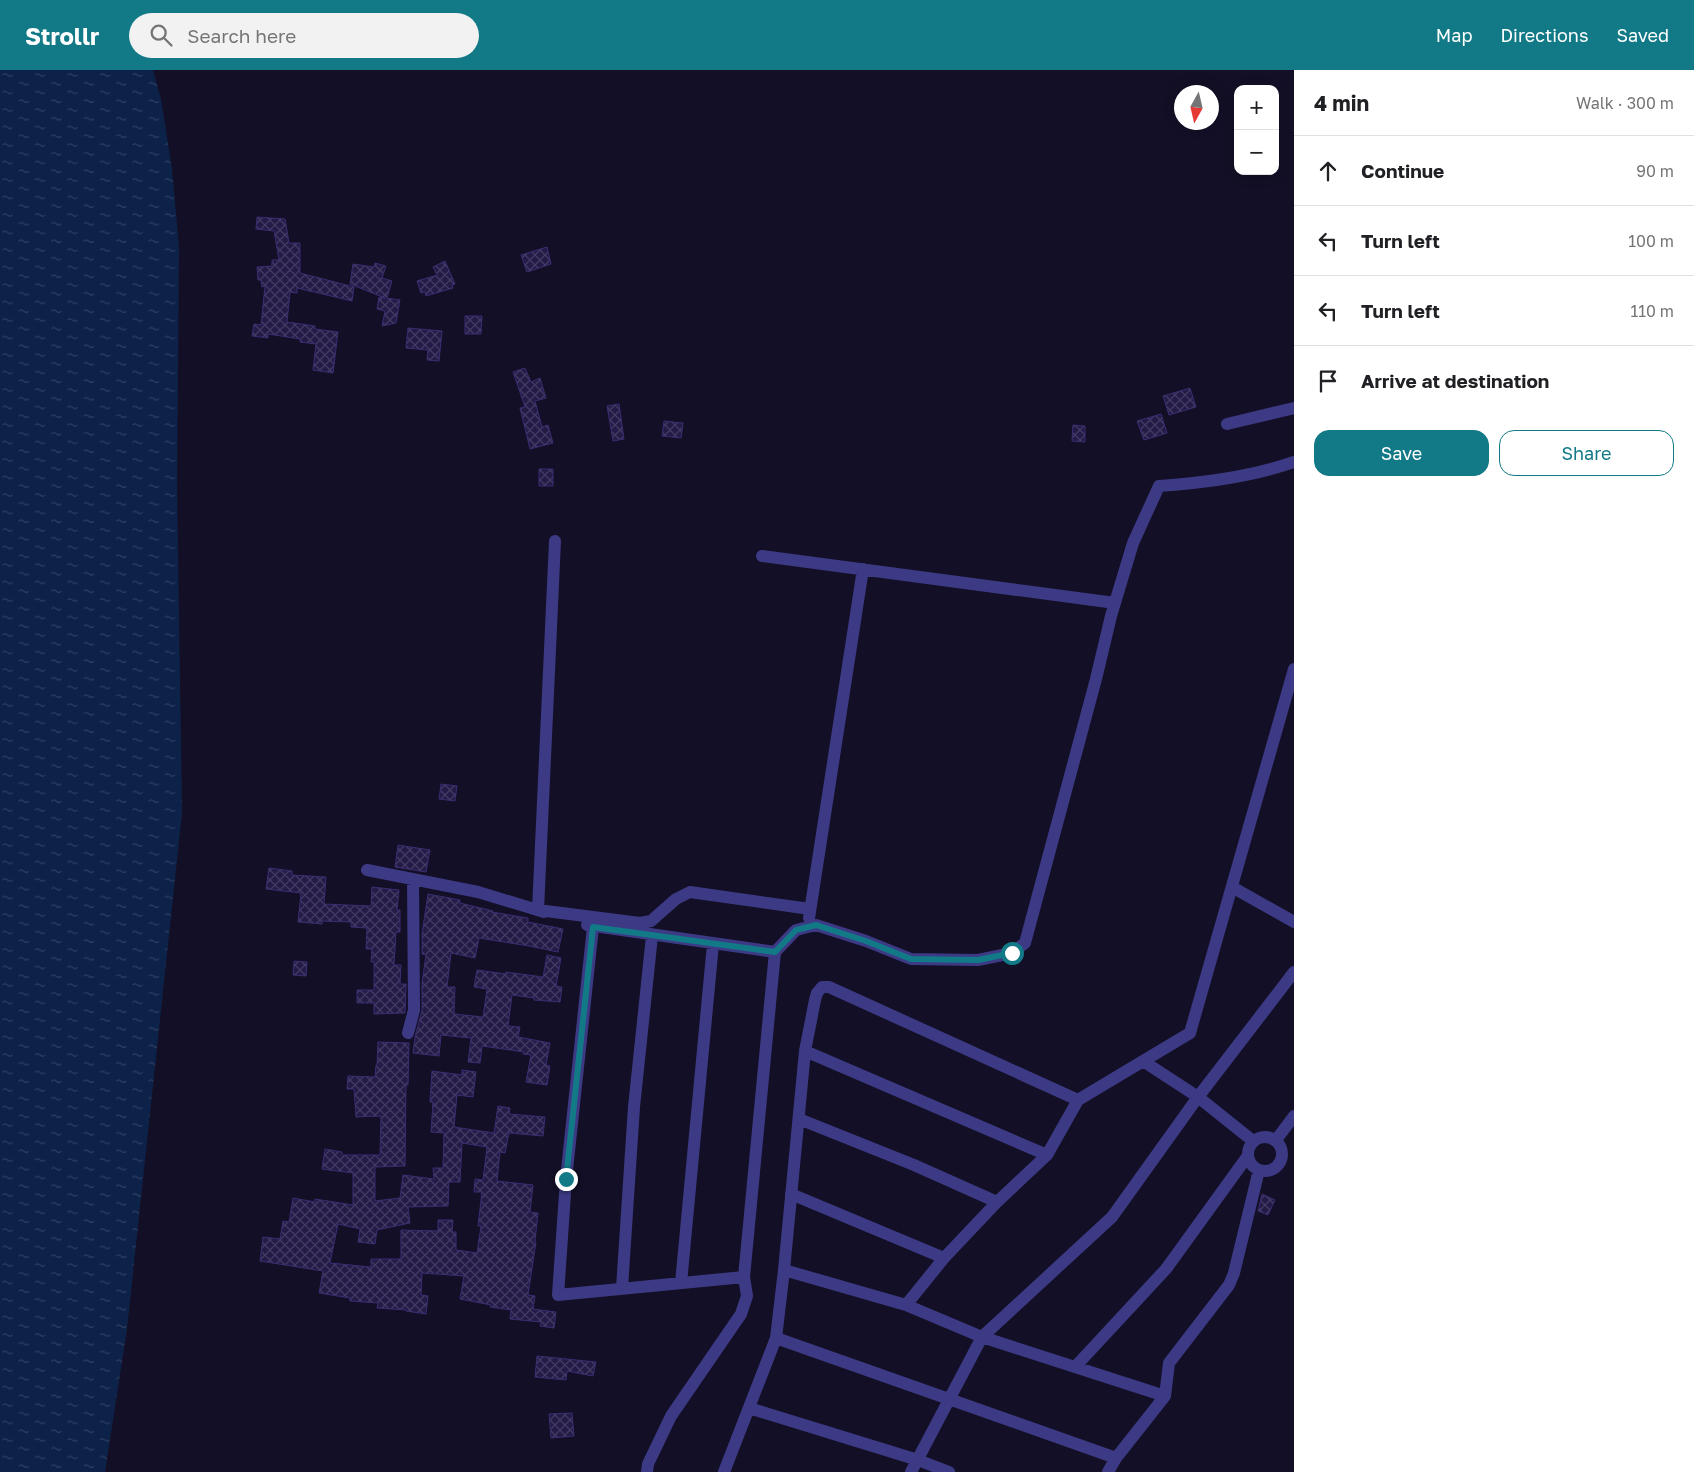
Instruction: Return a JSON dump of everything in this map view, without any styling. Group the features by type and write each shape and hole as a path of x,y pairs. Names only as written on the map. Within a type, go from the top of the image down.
{"street":[{"path":"1227,424 1294,408"},
{"path":"648,1472 648,1464 671,1416 742,1314 747,1296 744,1276 775,952 796,930 816,925 866,941 911,959 978,960 1012,953 1025,943 1115,603 1133,543 1159,486 1248,474 1294,462"},
{"path":"538,910 555,541"},
{"path":"762,556 1115,603"},
{"path":"807,928 862,569"},
{"path":"906,1305 944,1258 997,1202 1048,1155 1078,1100 1190,1033 1294,669"},
{"path":"367,870 478,892 593,927 775,952"},
{"path":"408,1033 414,1010 413,879"},
{"path":"1232,887 1294,922"},
{"path":"538,910 640,923 651,921 676,898 690,892 810,909"},
{"path":"593,927 566,1179 558,1295 744,1276"},
{"path":"622,1288 634,1107 652,936"},
{"path":"681,1282 713,944"},
{"path":"911,1472 982,1337 1112,1217 1198,1097 1294,972"},
{"path":"724,1472 776,1338 805,1052 817,993 822,988 829,987 1078,1100"},
{"path":"805,1052 1048,1155"},
{"path":"1143,1061 1198,1097 1253,1141"},
{"path":"1276,1140 1294,1116"},
{"path":"799,1119 914,1165 997,1202"},
{"path":"1075,1367 1166,1269 1247,1157 1253,1141 1264,1137 1276,1140 1282,1151 1280,1162 1271,1170 1259,1170 1254,1167 1247,1157"},
{"path":"1282,1157 1294,1151"},
{"path":"1108,1472 1116,1458 1165,1396 1170,1363 1229,1285 1234,1273 1259,1170"},
{"path":"791,1194 944,1258"},
{"path":"784,1270 906,1305 982,1337 1165,1396"},
{"path":"776,1338 1116,1458"},
{"path":"749,1408 918,1460 949,1472"}],"water":[{"path":"0,70 153,70 161,99 172,169 179,247 177,485 182,813 127,1329 105,1472 0,1472"}],"building":[{"path":"257,217 285,219 289,243 300,243 300,273 354,287 352,301 297,288 297,293 290,292 287,322 338,332 333,373 313,370 316,344 300,342 300,339 268,334 268,338 252,336 254,324 261,325 265,286 262,287 261,280 258,280 257,267 272,266 272,260 279,260 274,231 256,229"},
{"path":"547,247 551,264 527,272 521,255"},
{"path":"445,261 455,284 452,285 453,288 426,296 425,292 421,293 417,281 437,275 433,267"},
{"path":"375,263 386,266 382,278 392,281 387,298 400,300 396,323 382,326 385,311 377,309 379,297 385,298 350,284 353,264 374,267"},
{"path":"465,316 482,316 481,334 465,334"},
{"path":"408,328 442,331 439,361 427,360 428,350 406,348"},
{"path":"525,368 531,382 540,378 546,398 535,401 542,427 548,425 553,443 530,449 520,408 525,407 513,372"},
{"path":"1190,388 1196,407 1169,415 1163,396"},
{"path":"619,404 624,439 613,441 607,406"},
{"path":"1161,414 1167,433 1144,440 1137,421"},
{"path":"664,421 683,423 681,438 662,436"},
{"path":"1073,425 1085,426 1085,442 1072,441"},
{"path":"539,469 553,469 553,486 539,486"},
{"path":"441,784 457,786 455,801 439,799"},
{"path":"398,845 430,850 426,872 395,867"},
{"path":"269,868 292,871 292,875 326,877 324,904 371,906 372,887 399,890 397,910 400,910 400,932 396,932 394,965 401,965 400,984 406,984 405,1013 374,1014 374,1003 357,1003 357,990 374,990 374,962 371,962 372,949 366,949 367,928 351,927 351,922 322,921 322,924 298,922 301,893 266,889"},
{"path":"428,894 460,900 460,903 492,912 528,918 528,922 563,929 558,952 479,938 475,958 451,953 447,987 455,987 454,1014 483,1017 487,989 474,987 477,970 543,977 547,955 561,958 556,986 562,987 560,1002 534,1000 534,998 512,995 508,1026 520,1027 518,1037 550,1043 546,1065 550,1066 547,1085 526,1082 531,1055 523,1054 524,1052 482,1046 480,1063 468,1062 471,1038 441,1035 439,1056 413,1053 422,1010 422,983 426,955 422,954 422,934"},
{"path":"294,961 307,962 306,976 293,975"},
{"path":"378,1042 409,1043 408,1085 406,1085 405,1166 375,1167 375,1201 400,1198 403,1175 434,1179 433,1168 443,1168 444,1133 431,1132 433,1102 430,1102 432,1071 462,1075 462,1070 476,1072 473,1097 457,1095 454,1127 494,1133 498,1106 510,1108 509,1114 545,1117 543,1136 509,1133 505,1153 500,1152 497,1181 533,1185 530,1212 538,1213 536,1242 528,1295 535,1296 533,1309 556,1312 554,1328 540,1326 541,1322 510,1319 511,1310 460,1299 464,1276 422,1273 421,1295 428,1296 426,1314 406,1310 377,1308 378,1303 350,1301 350,1298 319,1293 323,1271 260,1261 263,1237 280,1239 283,1221 289,1222 293,1198 315,1202 315,1199 353,1205 353,1173 322,1169 325,1149 342,1152 342,1155 380,1155 381,1116 356,1117 354,1089 347,1089 348,1076 375,1077","holes":["462,1143 487,1147 483,1180 475,1179 474,1192 482,1192 478,1226 481,1226 477,1253 456,1250 456,1232 452,1232 453,1220 438,1220 438,1231 401,1230 401,1259 371,1259 371,1267 330,1263 338,1224 360,1229 358,1242 375,1244 377,1230 410,1223 408,1207 448,1206 449,1182 460,1182"]},
{"path":"1262,1194 1275,1200 1268,1215 1258,1211"},
{"path":"537,1356 596,1362 593,1376 567,1371 566,1380 535,1377"},
{"path":"572,1413 574,1436 551,1438 549,1414"}],"route":[{"path":"566,1179 593,927 775,952 796,930 816,925 866,941 911,959 978,960 1012,953"}]}
